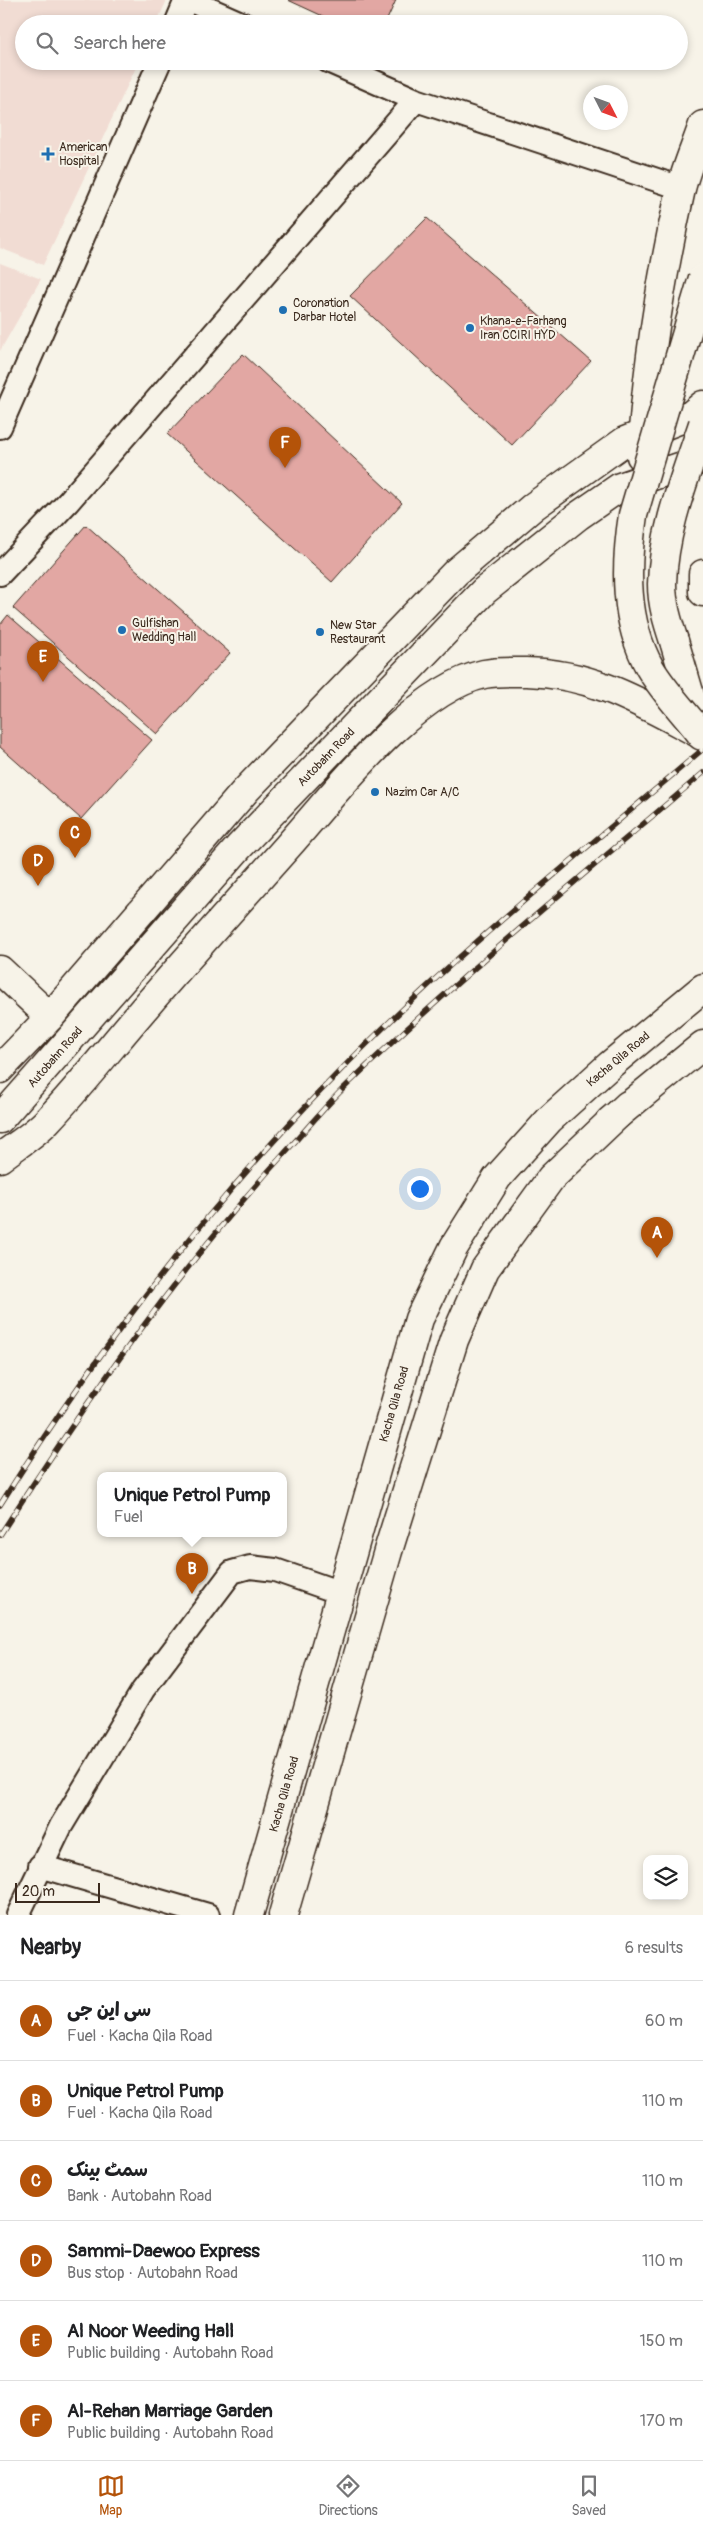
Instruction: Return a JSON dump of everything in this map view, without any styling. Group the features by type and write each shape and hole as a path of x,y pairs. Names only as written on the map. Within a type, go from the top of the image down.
{"main road":[{"path":"639,480 647,374 681,188 703,125"},
{"path":"702,736 651,669 636,636 628,597 628,550 634,515 703,278"},
{"path":"0,1069 50,1017 246,790 456,572 534,506 625,441 691,415 703,406"},
{"path":"702,736 665,610 662,586 664,565 676,510 703,424"},
{"name":"Autobahn Road","path":"0,1119 239,847 484,591 592,506 620,487 703,459"},
{"path":"703,574 703,592"},
{"path":"674,641 703,675"},
{"path":"0,1158 46,1123 350,776 409,716 428,700 452,686 484,674 506,672 558,674 587,679 616,690 702,736"},
{"path":"0,970 50,1017"},
{"name":"Kacha Qila Road","path":"249,1915 419,1319 454,1247 497,1178 550,1119 610,1065 703,988"},
{"path":"282,1915 388,1551 454,1340 485,1269 551,1178 610,1121 703,1037"},
{"path":"610,1121 703,1045"}],"street":[{"path":"180,15 188,0 222,15"},
{"path":"0,427 156,70"},
{"path":"348,70 416,100 681,188"},
{"path":"0,574 74,495 416,100"},
{"path":"18,1915 40,1866 61,1826 143,1690 232,1572 250,1567 275,1570 341,1593"},
{"path":"40,1866 208,1915"}],"shaded area":[{"name":"American Hospital","path":"0,0 167,0 160,15 15,15 15,70 135,70 43,265 0,248"},
{"path":"0,263 41,279 0,351"}],"building":[{"path":"288,0 396,0 389,15 320,15"},
{"name":"Khana-e-Farhang Iran CCIRI HYD","path":"427,218 591,361 512,445 350,296"},
{"path":"243,354 402,503 332,582 167,434"},
{"name":"Gulfishan Wedding Hall","path":"86,525 230,653 157,734 13,608"},
{"path":"8,615 152,740 81,819 0,747 0,625"}],"railway":[{"path":"0,1505 75,1392 155,1282 286,1127 377,1034 467,950 703,749"},
{"path":"0,1535 67,1433 137,1334 212,1238 326,1106 434,1004 703,773"}],"place":[{"name":"American Hospital","path":"48,154"},
{"name":"Coronation Darbar Hotel","path":"283,310"},
{"name":"Khana-e-Farhang Iran CCIRI HYD","path":"470,328"},
{"name":"Al-Rehan Marriage Garden","path":"285,468"},
{"name":"Gulfishan Wedding Hall","path":"122,630"},
{"name":"New Star Restaurant","path":"320,632"},
{"name":"Al Noor Weeding Hall","path":"43,682"},
{"name":"Nazim Car A/C","path":"375,792"},
{"name":"سمٹ بینک","path":"75,858"},
{"name":"Sammi-Daewoo Express","path":"38,886"},
{"name":"سی این جی","path":"657,1258"},
{"name":"Unique Petrol Pump","path":"192,1594"}]}
